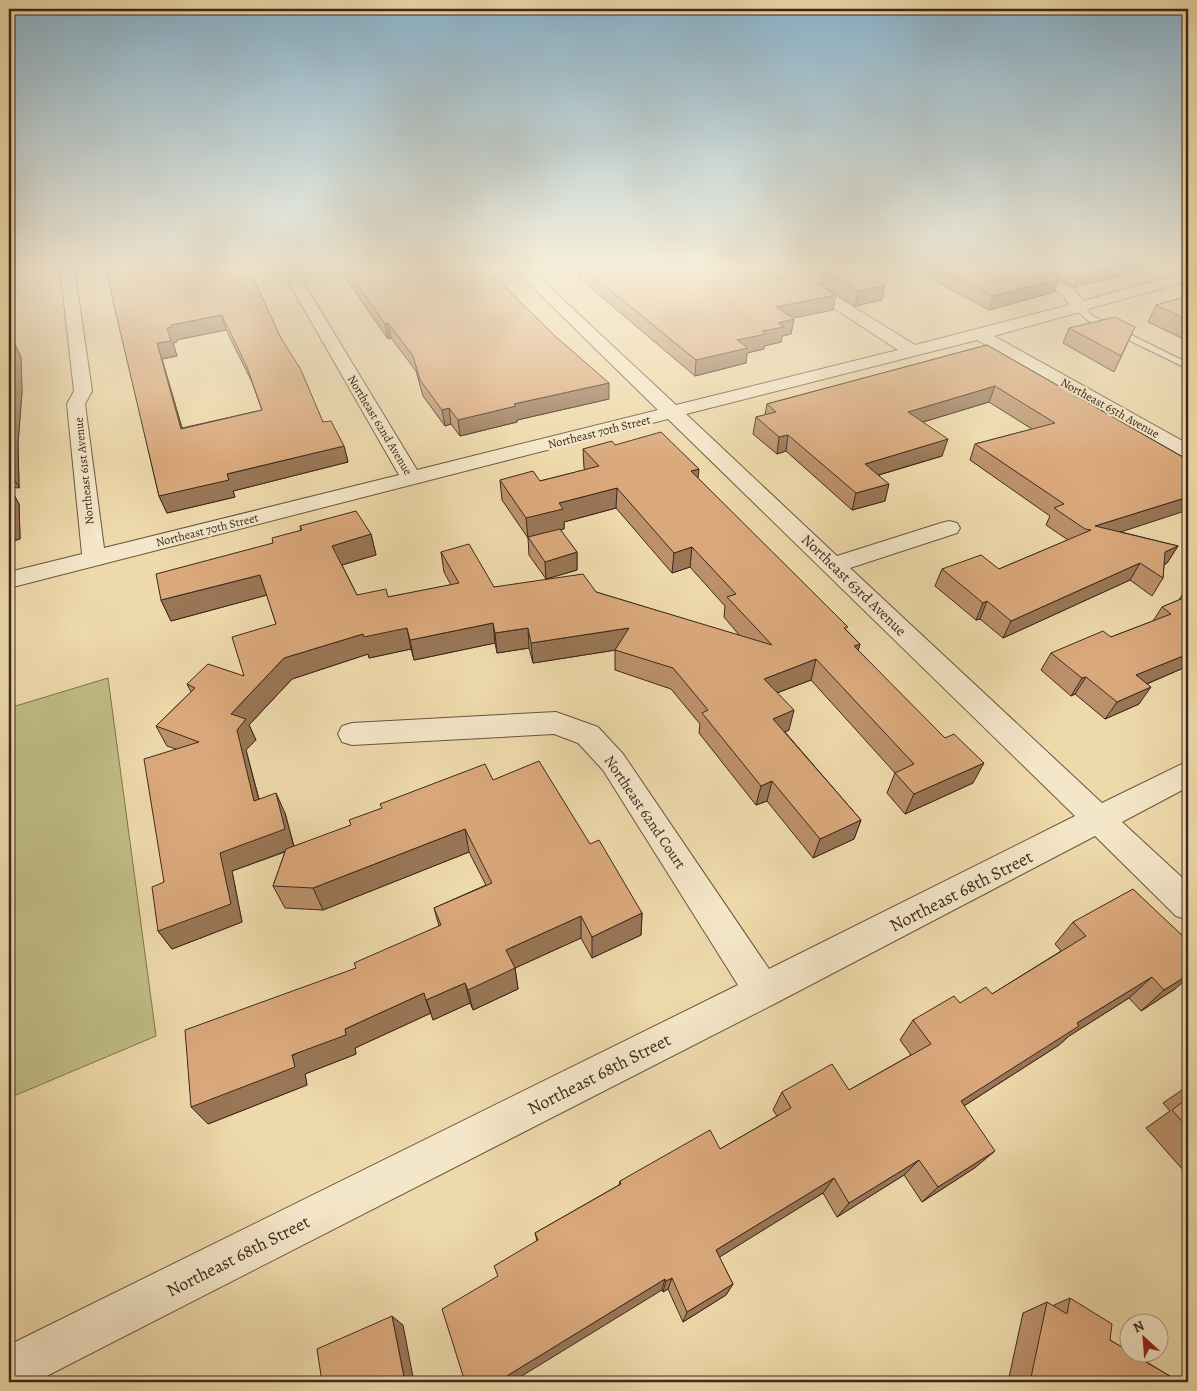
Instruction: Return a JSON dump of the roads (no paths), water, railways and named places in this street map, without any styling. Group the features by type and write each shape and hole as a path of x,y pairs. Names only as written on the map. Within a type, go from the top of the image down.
{"street":[{"name":"Northeast 61st Avenue","path":"75,332 83,391 76,404 94,558"},
{"name":"Northeast 62nd Avenue","path":"325,332 412,479"},
{"name":"Northeast 63rd Avenue","path":"587,332 834,565 1098,821 1188,905"},
{"path":"885,332 912,351"},
{"name":"Northeast 70th Street","path":"9,580 672,414 988,332"},
{"name":"Northeast 65th Avenue","path":"980,334 1188,452"},
{"path":"834,565 949,528"},
{"name":"Northeast 62nd Court","path":"352,734 556,723 588,735 613,762 764,991"},
{"name":"Northeast 68th Street","path":"9,1370 764,991 1098,821 1188,773"}],"lane":[{"path":"1118,332 1188,366"}]}
